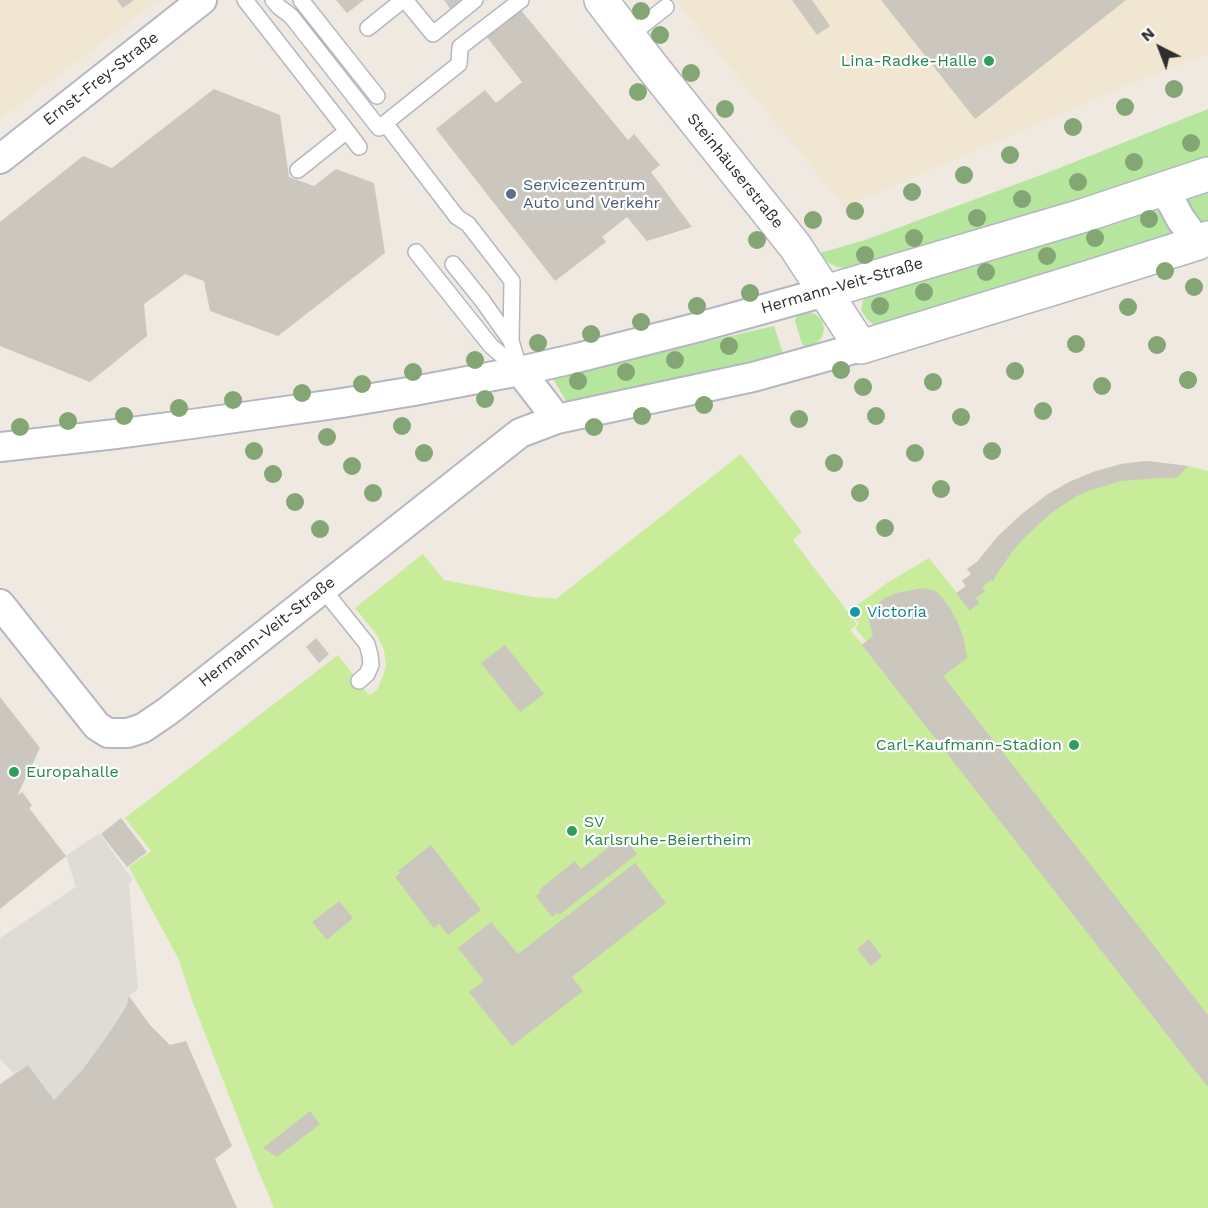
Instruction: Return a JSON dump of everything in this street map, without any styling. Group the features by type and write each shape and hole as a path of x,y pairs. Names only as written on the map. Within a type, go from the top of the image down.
{"street":[{"name":"Ernst-Frey-Straße","path":"0,159 202,0"},
{"name":"Steinhäuserstraße","path":"601,0 795,246 861,347"},
{"name":"Hermann-Veit-Straße","path":"0,447 116,434 342,403 520,371 699,327 825,292 1085,215 1208,174"},
{"name":"Hermann-Veit-Straße","path":"0,604 97,726 108,733 128,733 142,728 168,711 520,433 558,419 753,377 861,347 1203,240 1180,218 1162,190"},
{"path":"520,371 558,419"}],"lane":[{"path":"245,0 359,147"},
{"path":"273,0 291,16 379,128 459,64 460,47 521,0"},
{"path":"301,0 377,96"},
{"path":"368,28 404,0 433,34 475,0"},
{"path":"628,36 666,6"},
{"path":"385,123 457,217 468,224 512,281 511,341 520,371"},
{"path":"298,170 347,131"},
{"path":"416,252 491,346 520,371"},
{"path":"453,264 511,341"},
{"path":"322,588 366,644 371,665 367,674 359,681"}],"shaded area":[{"path":"0,0 158,0 0,119"},
{"path":"675,0 1208,0 1208,53 1132,83 845,207"},
{"path":"99,833 133,880 129,884 138,989 129,996 109,1033 83,1069 54,1100 28,1065 14,1074 0,1059 0,938 76,887 66,856"}],"green space":[{"path":"1208,109 1208,160 855,270 837,267 827,262 820,253 865,240 1057,169"},
{"path":"1208,188 1208,225 1199,223 1186,200 1191,194"},
{"path":"1149,208 1158,211 1177,232 969,300 882,324 873,324 861,310 863,300 870,294"},
{"path":"808,312 822,320 824,328 820,340 812,346 805,347 795,321 797,315"},
{"path":"774,326 783,354 567,403 552,377"},
{"name":"SV Karlsruhe-Beiertheim","path":"741,454 802,532 793,540 857,624 850,630 862,644 866,641 855,628 859,624 849,611 887,583 929,558 957,593 966,586 962,581 971,574 967,569 977,562 998,536 1023,513 1069,482 1121,464 1147,461 1208,471 1208,1208 274,1208 192,1000 179,960 129,867 151,851 125,818 338,655 369,695 372,694 378,688 386,665 384,650 377,635 355,608 423,554 444,580 533,597 556,599"}],"building":[{"path":"117,0 134,0 123,8"},
{"path":"336,0 364,0 347,13"},
{"path":"444,0 466,0 452,11"},
{"path":"792,0 812,0 830,26 817,35"},
{"name":"Lina-Radke-Halle","path":"881,0 1126,0 975,119"},
{"path":"520,9 628,140 634,134 660,165 651,172 692,227 647,241 627,217 602,237 606,242 555,281 436,129 485,90 496,103 522,82 486,36"},
{"path":"214,89 280,115 289,177 314,186 336,169 374,183 385,253 278,336 210,311 204,281 185,274 144,304 147,336 90,382 0,346 0,222 83,156 112,168"},
{"path":"1147,461 1188,466 1176,478 1121,481 1075,497 1050,514 1023,539 992,582 991,580 982,587 985,591 976,598 979,603 970,611 956,593 966,586 962,581 971,574 967,569 977,562 998,536 1048,494 1093,472 1121,464"},
{"path":"923,588 936,591 941,596 958,623 964,640 967,658 943,676 1208,1015 1208,1087 862,645 873,636 869,621 874,607 883,599 896,593"},
{"path":"316,638 329,654 319,663 306,647"},
{"path":"505,645 544,694 520,712 481,663"},
{"path":"0,697 40,748 17,796 22,792 32,805 29,808 66,856 0,909"},
{"path":"121,818 147,852 127,867 101,834"},
{"path":"623,836 637,854 559,915 557,913 552,917 536,896 541,892 539,890 575,861 581,869"},
{"path":"431,845 481,910 448,935 439,924 434,928 395,877 400,873 398,871"},
{"path":"635,863 666,903 572,977 583,991 512,1046 469,992 484,981 458,948 491,922 518,954"},
{"path":"339,901 353,918 327,940 312,922"},
{"path":"869,939 882,957 871,966 857,949"},
{"path":"129,996 150,1025 170,1045 186,1041 232,1146 215,1159 237,1208 0,1208 0,1084 28,1065 54,1100 83,1069 109,1033 126,1006"},
{"path":"310,1111 320,1124 277,1157 263,1148"}],"place":[{"name":"Lina-Radke-Halle","path":"989,61"},
{"name":"Servicezentrum Auto und Verkehr","path":"511,194"},
{"name":"Victoria","path":"855,612"},
{"name":"Carl-Kaufmann-Stadion","path":"1074,745"},
{"name":"Europahalle","path":"14,772"},
{"name":"SV Karlsruhe-Beiertheim","path":"572,831"}]}
